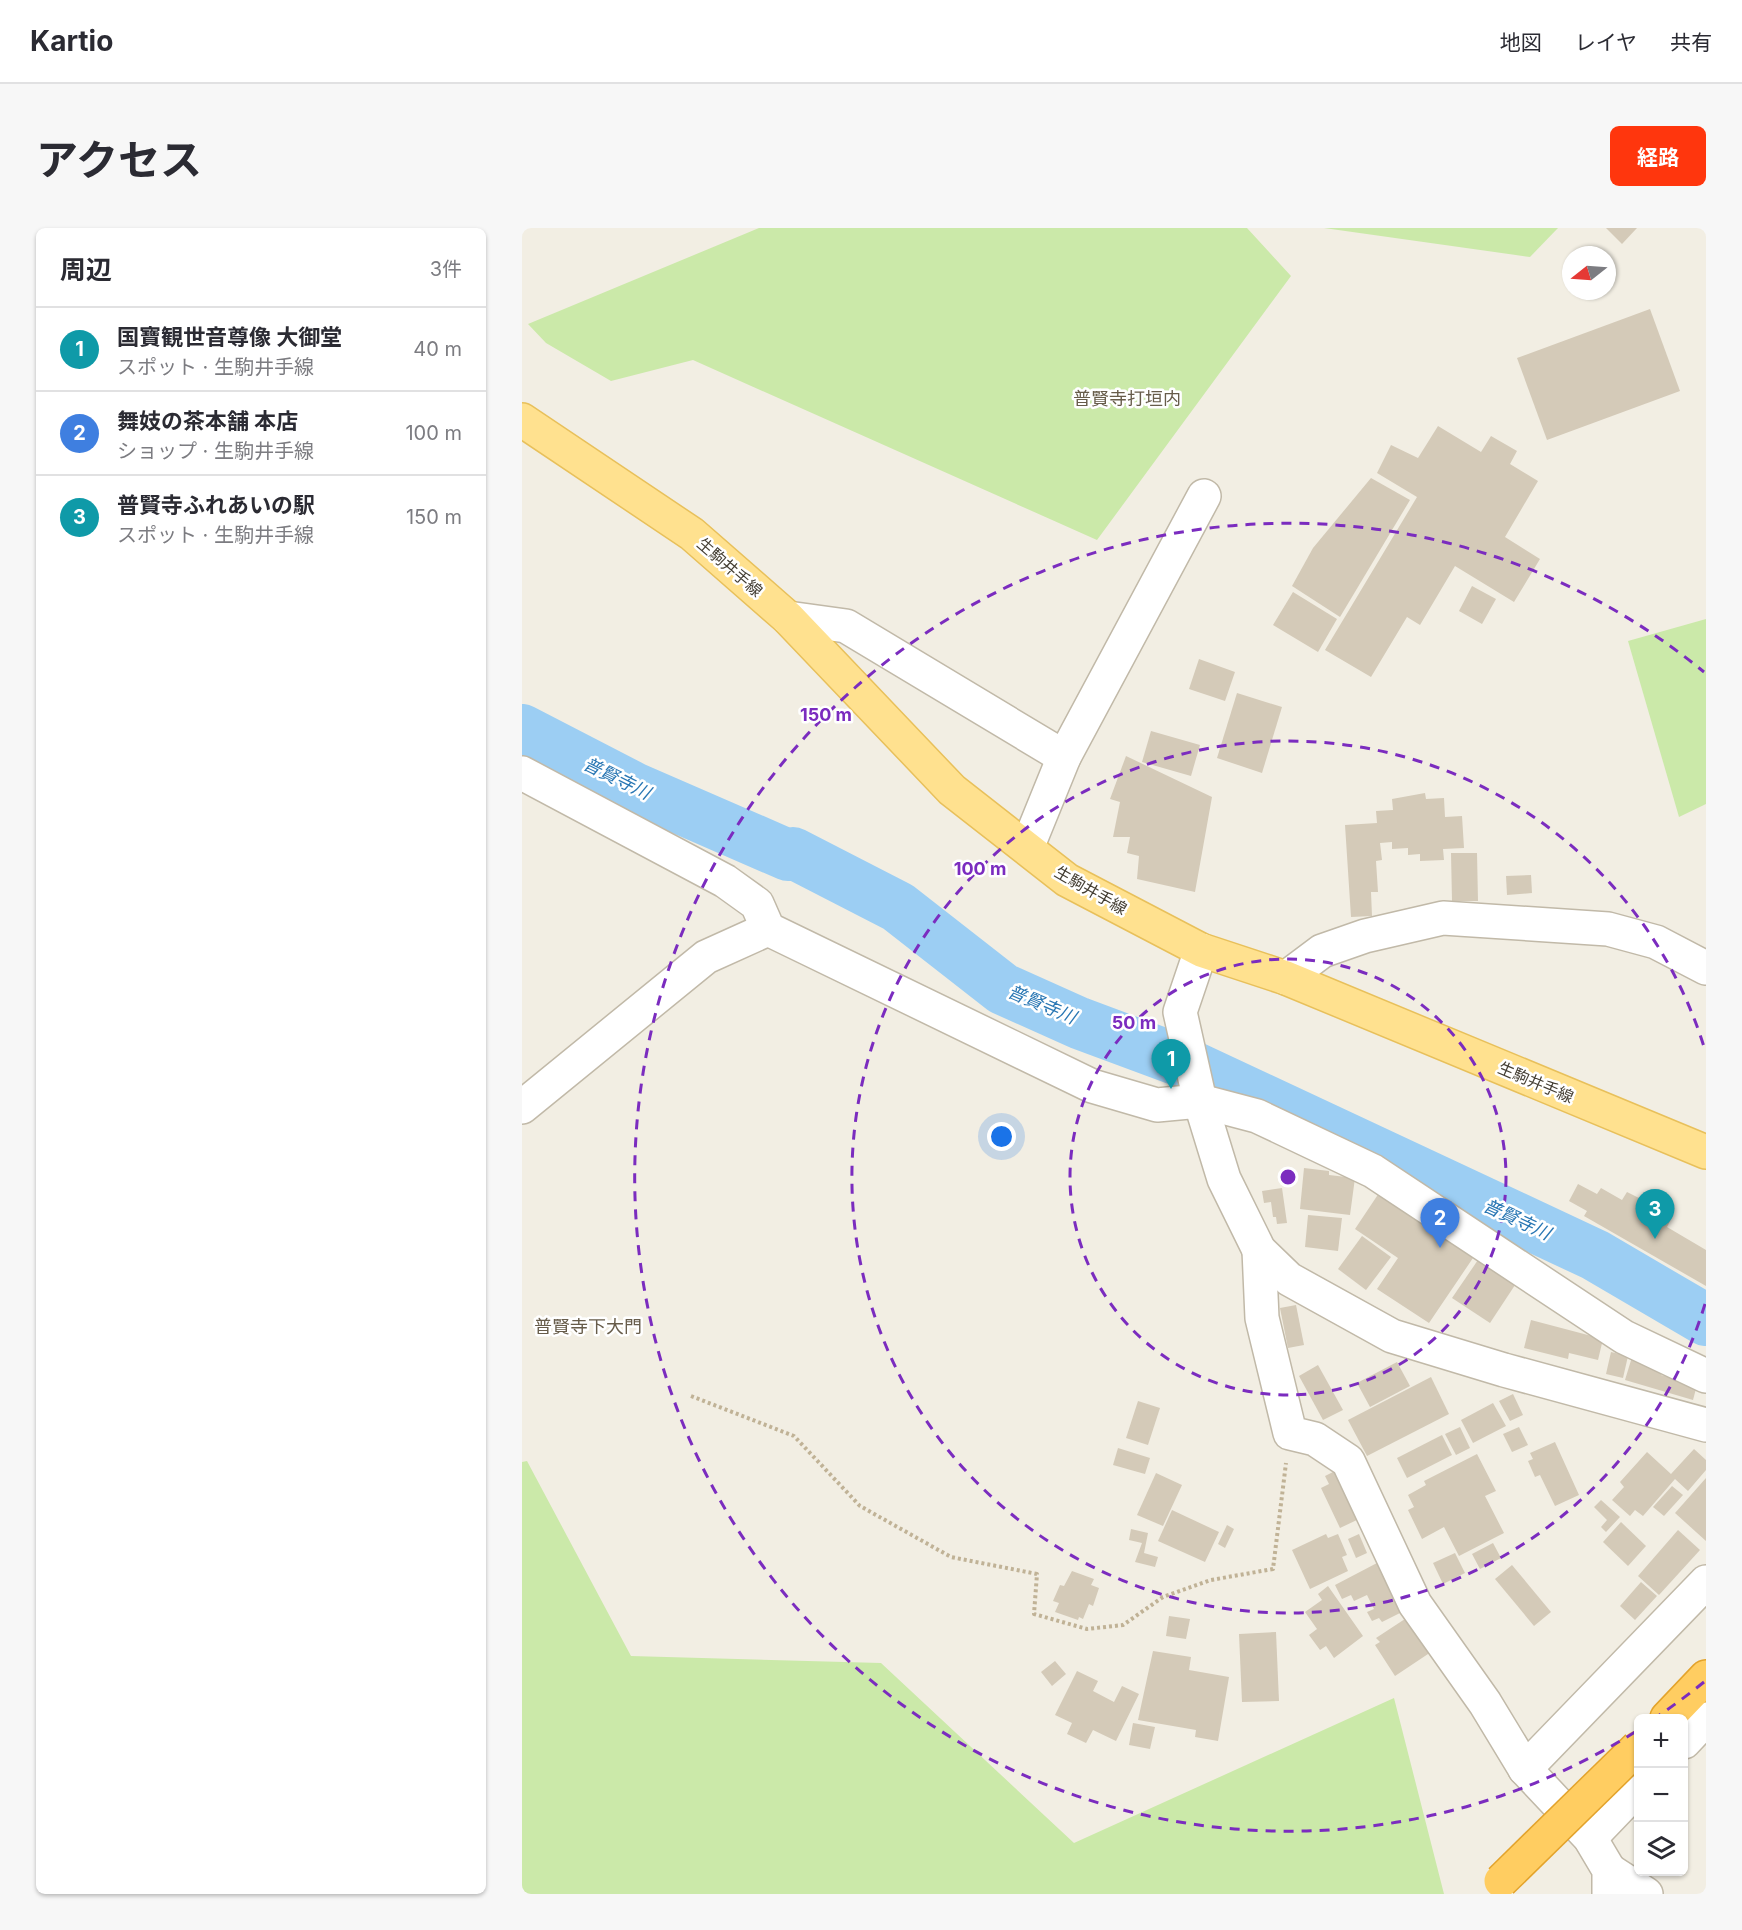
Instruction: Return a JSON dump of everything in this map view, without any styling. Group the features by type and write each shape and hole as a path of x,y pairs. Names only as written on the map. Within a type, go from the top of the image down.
{"highway":[{"path":"1672,1714 1706,1677"},
{"path":"1494,1887 1634,1751"}],"main road":[{"name":"生駒井手線","path":"522,420 692,534 788,618 952,790 1067,880 1202,950 1286,978 1706,1152"}],"street":[{"path":"1027,849 1064,757 1204,496"},
{"path":"788,618 846,626 1064,757"},
{"path":"522,773 725,881 757,904 768,929 1092,1086 1157,1105 1200,1101 1257,1116 1373,1171 1624,1337 1706,1376"},
{"path":"1286,978 1322,951 1365,936 1443,918 1608,929 1656,942 1706,968"},
{"path":"522,1107 706,957 768,929"},
{"path":"1202,950 1180,1012 1200,1101 1224,1179 1259,1250 1289,1279 1323,1300 1392,1336 1504,1370 1706,1425"},
{"path":"1259,1250 1262,1318 1290,1433 1315,1439 1348,1461 1415,1604 1485,1703 1525,1769 1590,1838 1609,1882 1646,1894"},
{"path":"1525,1769 1706,1582"},
{"path":"1688,1737 1706,1719"},
{"path":"1590,1838 1634,1792"}],"path":[{"path":"691,1396 794,1436 860,1506 951,1557 1037,1574 1034,1614 1087,1629 1122,1625 1163,1597 1211,1580 1273,1569 1290,1433"}],"green space":[{"path":"759,228 1247,228 1291,276 1097,540 693,360 611,381 546,343 528,324"},
{"path":"1324,228 1558,228 1530,257"},
{"path":"1706,619 1706,804 1679,817 1628,641"},
{"path":"527,1461 631,1656 881,1663 1074,1843 1394,1698 1444,1894 522,1894 522,1462"}],"building":[{"path":"1606,228 1637,228 1622,244"},
{"path":"1650,309 1680,391 1547,440 1517,358"},
{"path":"1438,426 1481,452 1491,436 1517,451 1510,464 1538,481 1505,537 1540,559 1514,602 1455,566 1420,625 1407,617 1371,677 1325,650 1417,497 1377,473 1391,445 1418,458"},
{"path":"1371,478 1410,500 1340,617 1292,586 1313,548"},
{"path":"1472,586 1496,599 1482,624 1459,611"},
{"path":"1293,592 1337,619 1318,652 1273,625"},
{"path":"1199,659 1235,672 1225,701 1189,689"},
{"path":"1237,693 1282,707 1262,773 1217,758"},
{"path":"1151,731 1200,745 1191,776 1142,762"},
{"path":"1126,756 1212,797 1195,892 1137,879 1139,856 1127,853 1130,837 1113,837 1120,802 1110,799"},
{"path":"1425,793 1426,799 1444,798 1445,817 1462,816 1464,848 1443,849 1444,860 1420,861 1420,854 1408,855 1408,848 1392,849 1392,842 1380,843 1382,860 1376,861 1378,892 1371,892 1372,916 1351,917 1345,825 1377,823 1376,811 1393,810 1392,799"},
{"path":"1451,853 1477,853 1478,901 1452,901"},
{"path":"1531,875 1532,893 1507,895 1506,876"},
{"path":"1304,1168 1329,1171 1329,1175 1355,1178 1350,1215 1300,1209"},
{"path":"1385,1184 1475,1255 1429,1323 1377,1289 1398,1258 1355,1229"},
{"path":"1578,1184 1597,1194 1601,1188 1622,1200 1627,1192 1673,1215 1667,1227 1706,1250 1706,1286 1584,1216 1587,1211 1569,1201"},
{"path":"1282,1188 1287,1223 1277,1224 1276,1217 1273,1217 1271,1202 1264,1203 1262,1191"},
{"path":"1308,1215 1342,1218 1338,1251 1305,1247"},
{"path":"1362,1236 1391,1257 1366,1290 1338,1269"},
{"path":"1480,1257 1517,1282 1490,1323 1452,1298"},
{"path":"1296,1305 1304,1345 1288,1348 1280,1308"},
{"path":"1531,1320 1603,1339 1598,1360 1569,1353 1568,1359 1524,1348"},
{"path":"1611,1352 1628,1356 1623,1378 1606,1374"},
{"path":"1632,1357 1663,1369 1661,1375 1697,1385 1693,1400 1625,1380"},
{"path":"1397,1362 1410,1386 1370,1407 1357,1383"},
{"path":"1318,1365 1343,1410 1323,1420 1299,1376"},
{"path":"1431,1377 1449,1414 1367,1456 1348,1420"},
{"path":"1513,1394 1523,1415 1510,1421 1499,1401"},
{"path":"1138,1401 1160,1408 1148,1445 1126,1438"},
{"path":"1493,1403 1506,1426 1473,1443 1461,1420"},
{"path":"1460,1427 1470,1448 1456,1455 1445,1434"},
{"path":"1519,1427 1528,1445 1512,1452 1503,1434"},
{"path":"1442,1435 1452,1455 1407,1478 1397,1458"},
{"path":"1555,1442 1579,1495 1555,1506 1540,1475 1535,1477 1528,1461 1533,1459 1530,1453"},
{"path":"1118,1448 1150,1458 1145,1474 1113,1465"},
{"path":"1694,1449 1706,1460 1706,1470 1688,1491 1675,1479 1643,1516 1635,1510 1630,1516 1612,1500 1624,1487 1620,1482 1647,1452 1671,1474"},
{"path":"1477,1454 1496,1491 1485,1496 1504,1533 1459,1556 1444,1527 1422,1539 1408,1510 1414,1507 1408,1495 1426,1485 1424,1481"},
{"path":"1335,1471 1359,1519 1340,1528 1321,1488 1329,1484 1325,1476"},
{"path":"1156,1473 1182,1485 1163,1526 1137,1515"},
{"path":"1706,1478 1706,1541 1675,1513"},
{"path":"1672,1486 1683,1495 1664,1516 1653,1507"},
{"path":"1601,1500 1620,1517 1606,1532 1601,1527 1607,1520 1594,1507"},
{"path":"1172,1510 1219,1532 1205,1562 1158,1541"},
{"path":"1621,1522 1646,1546 1628,1566 1603,1542"},
{"path":"1227,1525 1234,1529 1225,1548 1218,1544"},
{"path":"1131,1529 1148,1533 1144,1553 1158,1557 1155,1567 1135,1562 1142,1543 1129,1540"},
{"path":"1678,1530 1700,1550 1659,1595 1638,1576"},
{"path":"1326,1534 1328,1538 1338,1534 1347,1555 1342,1557 1348,1571 1310,1589 1292,1550"},
{"path":"1359,1534 1367,1553 1356,1558 1348,1539"},
{"path":"1493,1543 1501,1558 1480,1569 1472,1554"},
{"path":"1455,1553 1465,1573 1443,1584 1433,1563"},
{"path":"1377,1563 1402,1612 1382,1622 1379,1618 1372,1621 1367,1612 1374,1609 1367,1595 1354,1601 1351,1595 1342,1599 1335,1585"},
{"path":"1512,1565 1551,1612 1534,1626 1495,1579"},
{"path":"1072,1571 1094,1579 1091,1585 1099,1588 1093,1606 1089,1604 1083,1619 1079,1617 1078,1620 1055,1612 1059,1603 1053,1601 1060,1585 1064,1586"},
{"path":"1641,1582 1657,1596 1635,1620 1620,1606"},
{"path":"1328,1586 1363,1636 1334,1658 1326,1646 1320,1650 1309,1635 1317,1629 1305,1612 1322,1600 1318,1594"},
{"path":"1169,1616 1190,1619 1186,1639 1166,1636"},
{"path":"1408,1617 1431,1652 1395,1676 1375,1645 1380,1642 1376,1638"},
{"path":"1276,1632 1279,1701 1242,1702 1239,1634"},
{"path":"1153,1651 1191,1657 1189,1670 1229,1677 1218,1741 1195,1737 1196,1730 1138,1720"},
{"path":"1055,1661 1066,1674 1052,1686 1041,1672"},
{"path":"1077,1671 1098,1681 1093,1691 1114,1702 1122,1686 1139,1694 1116,1741 1093,1730 1086,1743 1067,1734 1072,1723 1055,1715"},
{"path":"1133,1723 1155,1727 1150,1749 1129,1745"}],"waterway":[{"name":"普賢寺川","path":"522,730 634,788 788,855 793,853 898,907 1003,989 1079,1023 1176,1059 1595,1255 1706,1320"}],"place":[{"name":"国寶観世音尊像 大御堂","path":"1171,1089"},
{"name":"普賢寺ふれあいの駅","path":"1655,1239"},
{"name":"舞妓の茶本舗 本店","path":"1440,1248"}],"district":[{"name":"普賢寺打垣内","path":"1127,398"},
{"name":"普賢寺下大門","path":"588,1326"}]}
